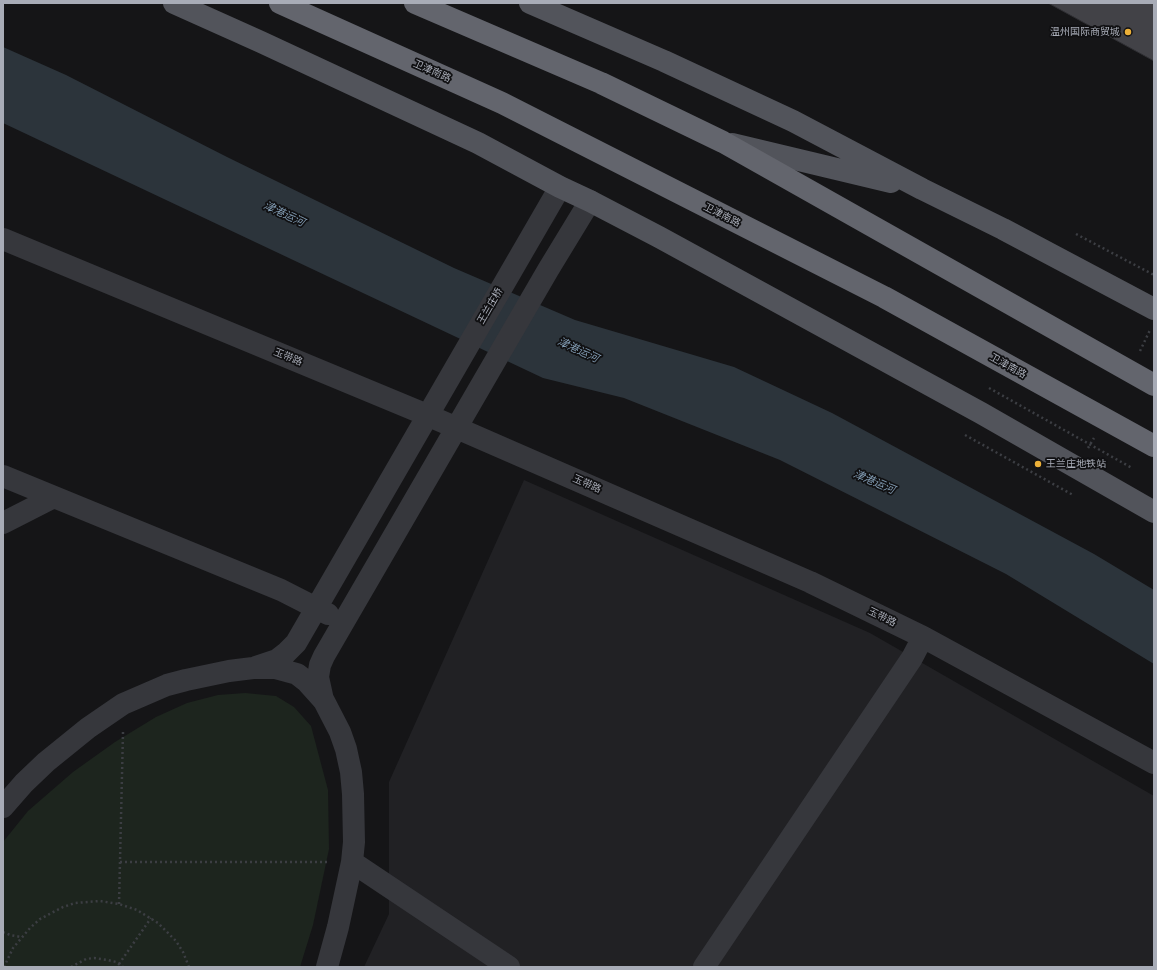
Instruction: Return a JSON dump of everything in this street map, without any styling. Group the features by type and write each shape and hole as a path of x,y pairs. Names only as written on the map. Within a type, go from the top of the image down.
{"highway":[{"name":"卫津南路","path":"280,3 502,103 884,297 1154,446"},
{"path":"415,3 601,83 723,142 1154,385"}],"main road":[{"path":"174,3 478,143 560,187 590,201 659,237 981,413 1154,512"},
{"path":"530,3 664,61 793,121 922,189 1003,229 1154,309"},
{"path":"723,142 922,189"}],"street":[{"name":"王兰庄桥","path":"253,668 277,660 296,643 427,414 560,187"},
{"path":"327,967 340,920 352,862 354,818 351,772 346,749 340,732 324,701 318,678 320,665 548,270 590,201"},
{"name":"玉带路","path":"3,239 427,414 810,582 923,637 1154,763"},
{"path":"3,476 281,590 344,622"},
{"path":"3,523 54,497"},
{"path":"704,967 912,658 923,637"},
{"path":"3,806 24,783 51,758 88,728 123,704 167,685 229,671 253,668 275,668 297,674 306,681 324,701"},
{"path":"352,862 509,967"}],"path":[{"path":"1076,234 1154,276"},
{"path":"989,388 1132,468"},
{"path":"965,435 1078,497"},
{"path":"119,904 123,704"},
{"path":"120,862 352,862"},
{"path":"4,967 13,948 40,919 63,907 75,903 100,901 119,904 137,910 152,918 168,931 176,941 183,952 189,967"},
{"path":"119,964 152,918"},
{"path":"3,932 21,938"},
{"path":"71,967 94,958 108,960 123,967"}],"shaded area":[{"path":"524,480 870,633 1154,796 1154,967 364,967 389,914 389,782"},
{"path":"245,693 276,696 294,707 311,726 328,790 329,849 313,925 300,967 3,967 3,842 28,811 73,772 115,742 156,717 187,703 218,695"}],"water":[{"name":"津港运河","path":"3,47 66,75 227,157 454,268 575,320 734,367 832,413 1094,554 1154,590 1154,664 1006,574 780,460 624,398 543,378 3,123"}],"building":[{"name":"温州国际商贸城","path":"1048,3 1154,3 1154,61"}],"place":[{"name":"温州国际商贸城","path":"1128,32"},
{"name":"王兰庄地铁站","path":"1038,464"}]}
